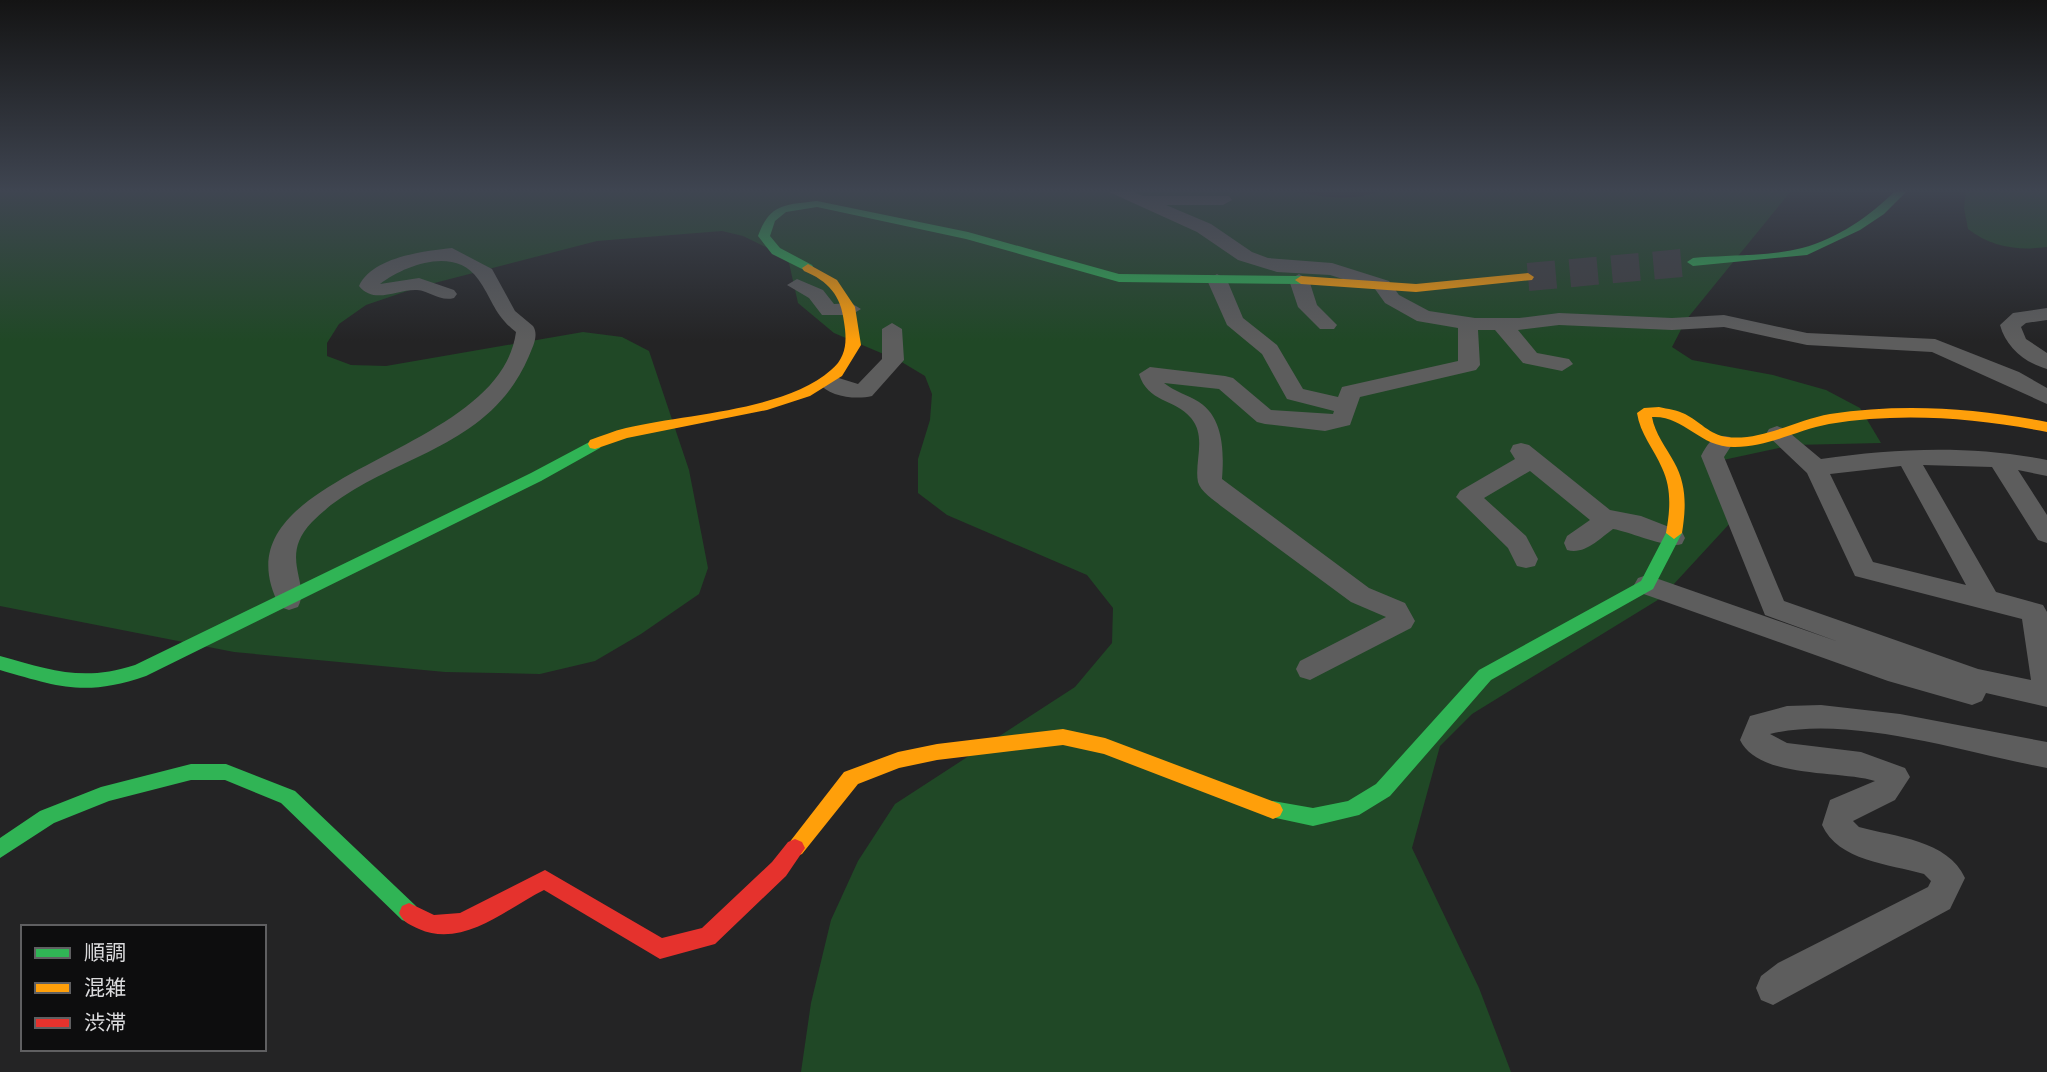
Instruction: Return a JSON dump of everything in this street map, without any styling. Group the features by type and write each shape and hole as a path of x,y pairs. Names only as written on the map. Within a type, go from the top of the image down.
{"street":[{"path":"0,663 82,685 107,683 139,671 289,600 536,477 599,441 796,397 829,382 844,370 857,350 859,334 850,309 829,278 769,247 766,241"},
{"path":"986,241 1119,278 1299,280 1416,288 1528,277"},
{"path":"1223,241 1245,256 1261,262 1332,269 1381,285 1392,299 1423,317 1501,324 1559,319 1672,324 1724,321 1807,339 1935,346 2000,372 2047,397"},
{"path":"1693,262 1803,252 1832,241"},
{"path":"289,600 282,567 285,544 295,524 327,497 419,451 471,417 510,378 526,339 526,330 507,315 485,273 452,254 430,254 390,268 372,279 369,286 376,290 419,284 447,294"},
{"path":"1217,280 1234,321 1270,350 1295,394 1347,407"},
{"path":"1299,280 1308,307 1327,325"},
{"path":"797,285 816,294 829,311 850,309"},
{"path":"2047,314 2020,317 2010,326 2012,338 2020,346 2047,362"},
{"path":"1310,669 1402,621 1396,610 1360,595 1343,580 1229,500 1210,482 1209,429 1198,412 1164,395 1151,382 1150,374 1224,383 1265,417 1325,423 1342,420 1350,392 1396,384 1405,379 1469,365 1468,323"},
{"path":"1501,324 1531,358 1562,364"},
{"path":"829,382 851,391 864,391 893,360 892,329"},
{"path":"0,849 47,817 107,793 191,772 226,772 288,797 407,912 436,926 475,919 523,888 545,879 660,949 708,937 779,869 851,778 898,760 1063,737 1105,746 1278,812 1313,817 1352,809 1383,790 1485,675 1647,585 1673,538 1679,504 1674,477 1645,425 1644,413 1656,409 1678,414 1722,443 1777,434 1825,419 1881,415 2014,418 2047,427"},
{"path":"1722,443 1712,456 1774,608 1978,680 2047,694 2034,612 1864,569 1816,468 1777,434"},
{"path":"1526,559 1517,542 1468,497 1525,454 1607,521"},
{"path":"1816,468 1890,456 1999,460 2047,468"},
{"path":"1907,457 1986,600"},
{"path":"1999,460 2047,534"},
{"path":"1576,543 1609,519 1641,525 1673,538"},
{"path":"1647,585 1888,670 1961,691 2047,709"},
{"path":"2012,606 2047,600"},
{"path":"1773,989 1790,975 1939,898 1949,878 1933,862 1850,839 1836,825 1841,810 1885,791 1895,777 1878,767 1768,752 1754,740 1760,724 1772,719 1798,717 1833,719 1922,729 2047,755"}],"green space":[{"path":"0,241 597,241 419,287 366,305 339,324 327,343 327,356 351,365 386,366 583,332 622,337 649,351 689,470 708,568 699,594 641,634 595,661 540,674 445,672 234,652 0,606"},
{"path":"753,241 1750,241 1686,320 1672,347 1692,360 1773,375 1826,390 1860,408 1881,443 1793,445 1723,460 1732,521 1661,598 1472,714 1440,746 1412,848 1479,988 1511,1072 801,1072 811,1003 831,920 858,861 895,804 1075,687 1112,643 1113,608 1087,575 947,515 918,493 918,459 930,420 932,394 925,376 900,361 834,333 798,303 789,263 776,252"},
{"path":"1988,241 2047,241 2047,247 2026,248"}],"tunnel":[{"path":"1528,277 1693,262"}],"traffic: fast":[{"path":"768,241 776,251 808,268"},
{"path":"986,241 1119,278 1301,280"},
{"path":"1693,262 1803,252 1831,241"},
{"path":"0,663 55,678 85,682 119,678 140,671 536,477 595,444"},
{"path":"1273,810 1313,817 1352,809 1383,790 1485,675 1647,585 1674,533"},
{"path":"0,849 47,817 108,793 191,772 226,772 288,797 409,913"}],"traffic: slow":[{"path":"595,444 625,433 762,407 805,393 837,373 854,345 849,307 833,283 808,268"},
{"path":"1301,280 1416,288 1528,277"},
{"path":"1674,533 1676,485 1671,470 1649,430 1644,413 1672,414 1715,440 1726,442 1751,441 1825,420 1880,413 1964,415 2047,427"},
{"path":"795,848 851,778 898,760 937,752 1063,737 1105,746 1273,810"}],"traffic: jam":[{"path":"409,913 434,925 460,923 490,910 545,879 660,949 708,937 779,869 795,848"}]}
